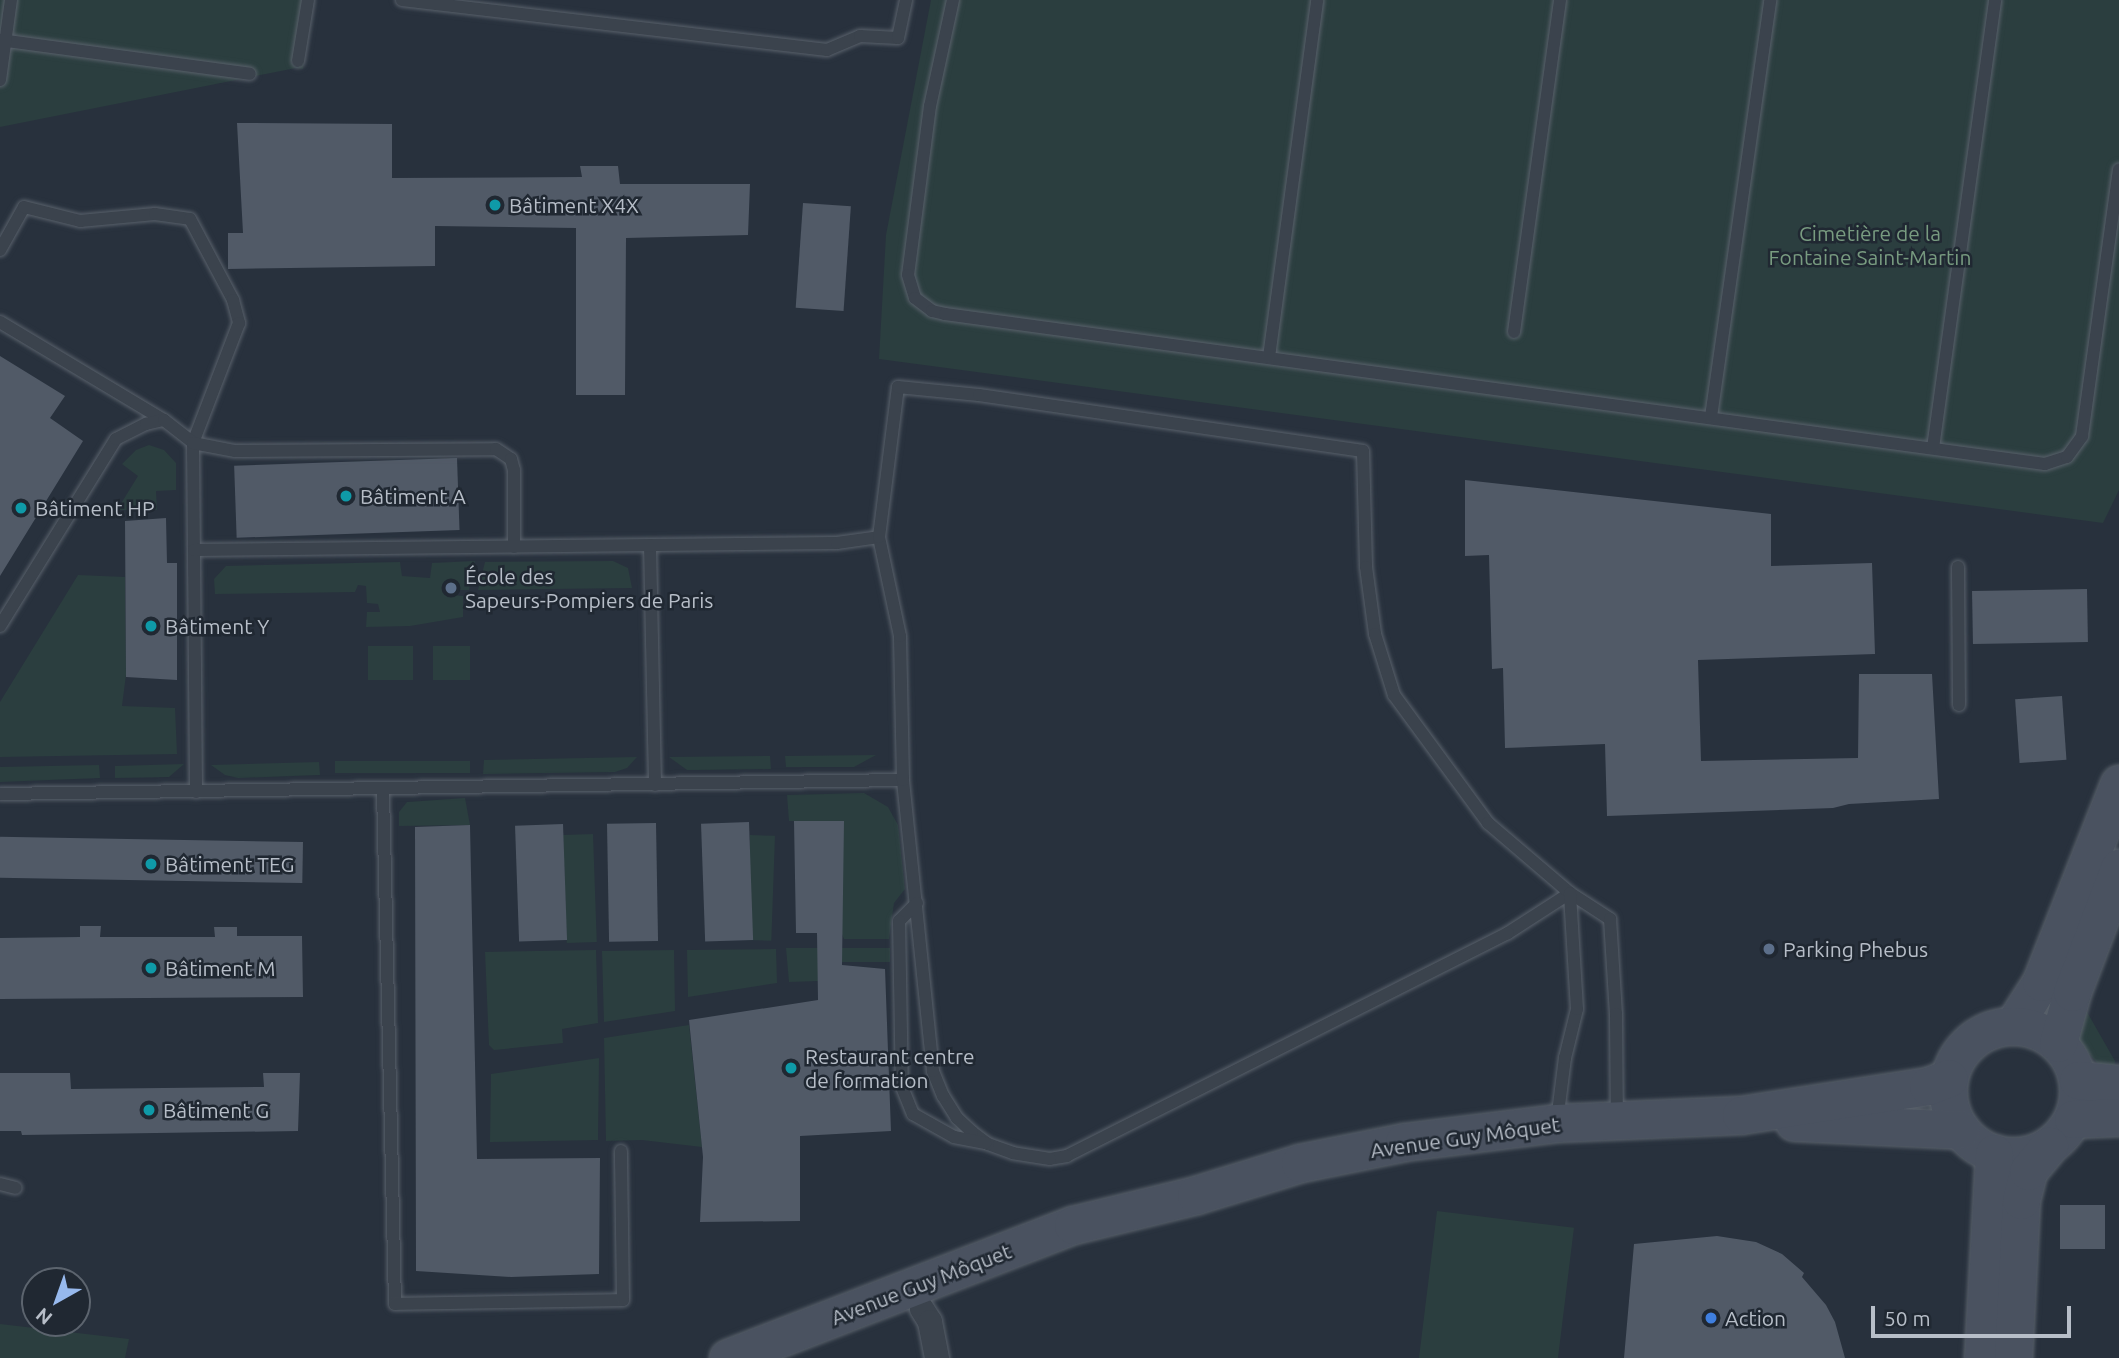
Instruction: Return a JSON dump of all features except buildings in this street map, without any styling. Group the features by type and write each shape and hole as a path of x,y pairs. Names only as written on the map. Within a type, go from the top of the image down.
{"main road":[{"path":"2013,1026 2040,982 2119,784"},
{"path":"2058,1044 2072,992 2119,868"},
{"path":"2012,1358 2021,1200 2028,1171 2073,1119 2078,1100 2078,1080 2071,1060 2058,1044 2045,1034 2013,1026 1995,1028 1965,1046 1955,1061 1949,1078 1952,1114 1961,1130 1975,1144 1994,1153 2012,1156 2032,1154 2049,1146"},
{"name":"Avenue Guy Môquet","path":"728,1358 1073,1225 1196,1195 1300,1163 1404,1142 1556,1123 1741,1115 1928,1086 1949,1078"},
{"path":"2078,1080 2119,1084"},
{"name":"Avenue Guy Môquet","path":"1741,1115 1826,1126 1961,1130"},
{"path":"2073,1119 2119,1117"},
{"path":"1983,1358 1994,1153"},
{"name":"Avenue Guy Môquet","path":"789,1358 1088,1246 1196,1195"}],"street":[{"path":"922,1309 930,1322 937,1358"}],"lane":[{"path":"0,79 3,41 11,0"},
{"path":"298,61 308,0"},
{"path":"402,0 827,51 860,36 898,38 906,0"},
{"path":"953,0 930,106 908,275 915,298 932,311 945,314 2045,464 2067,457 2078,445 2119,170"},
{"path":"1269,357 1317,0"},
{"path":"1514,332 1560,0"},
{"path":"1711,418 1770,0"},
{"path":"1933,448 1995,0"},
{"path":"3,41 250,74"},
{"path":"0,250 24,207 80,221 155,215 190,219 233,300 239,323 193,443 197,792"},
{"path":"0,322 164,420 193,443 235,451 496,449 510,459 513,470 514,547"},
{"path":"988,1144 957,1118 943,1096 933,1071 903,780 900,636 879,537 898,387 979,395 1363,451 1366,567 1374,634 1394,695 1488,823 1570,893 1610,919 1616,1014 1616,1121"},
{"path":"0,626 116,439 146,424 164,420"},
{"path":"194,550 837,543 879,537"},
{"path":"650,545 655,785"},
{"path":"1958,567 1959,705"},
{"path":"0,794 903,780"},
{"path":"383,790 395,1304 623,1300 621,1151"},
{"path":"1556,1123 1565,1058 1577,1009 1570,893"},
{"path":"917,903 899,922 902,1087 913,1114 954,1137 1050,1160 1068,1156 1508,933 1570,893"},
{"path":"0,1184 16,1188"}],"green space":[{"path":"0,0 313,0 303,69 296,68 0,127"},
{"name":"Cimetière de la Fontaine Saint-Martin","path":"931,0 2119,0 2119,490 2103,523 879,359 886,235"},
{"path":"149,445 164,450 176,463 176,490 156,491 157,510 117,510 138,476 122,464 136,450"},
{"path":"475,561 469,590 454,590 452,595 463,596 463,617 410,626 366,627 367,612 380,612 378,604 367,603 366,586 358,585 355,592 215,594 214,579 226,566 400,562 402,576 430,578 432,563"},
{"path":"613,561 628,568 632,588 478,590 485,562"},
{"path":"78,575 125,577 126,675 122,706 175,708 177,754 0,757 0,702"},
{"path":"368,646 413,646 413,680 368,680"},
{"path":"433,646 470,646 470,680 433,680"},
{"path":"876,755 854,767 786,767 785,756"},
{"path":"770,756 771,769 699,770 687,770 669,757"},
{"path":"637,757 627,768 615,772 483,774 484,760"},
{"path":"335,761 470,761 470,773 335,773"},
{"path":"319,762 320,775 238,778 225,775 211,765"},
{"path":"184,764 169,777 115,778 115,766"},
{"path":"99,765 100,778 0,782 0,767"},
{"path":"864,793 888,807 898,825 905,889 894,903 889,939 844,939 794,821 789,821 787,795"},
{"path":"465,798 470,825 399,826 399,812 407,802"},
{"path":"593,834 597,942 567,943 563,835"},
{"path":"750,835 775,836 771,941 746,940"},
{"path":"786,948 890,948 890,962 818,962 818,981 789,982"},
{"path":"776,949 777,983 688,997 687,950"},
{"path":"596,950 598,1023 562,1029 563,1043 494,1050 489,1045 485,952"},
{"path":"674,950 675,1011 604,1022 602,951"},
{"path":"2079,1008 2087,1012 2115,1061 2114,1071 2098,1064 2079,1042"},
{"path":"689,1025 702,1147 642,1140 606,1141 604,1038"},
{"path":"599,1058 598,1140 490,1142 491,1074"},
{"path":"1437,1211 1574,1228 1558,1358 1419,1358"},
{"path":"0,1324 21,1326 21,1337 91,1337 91,1335 129,1339 125,1358 0,1358"}],"place":[{"name":"Bâtiment X4X","path":"495,205"},
{"name":"Bâtiment A","path":"346,496"},
{"name":"Bâtiment HP","path":"21,508"},
{"name":"École des Sapeurs-Pompiers de Paris","path":"451,588"},
{"name":"Bâtiment Y","path":"151,626"},
{"name":"Bâtiment TEG","path":"151,864"},
{"name":"Parking Phebus","path":"1769,949"},
{"name":"Bâtiment M","path":"151,968"},
{"name":"Restaurant centre de formation","path":"791,1068"},
{"name":"Bâtiment G","path":"149,1110"},
{"name":"Action","path":"1711,1318"}]}
